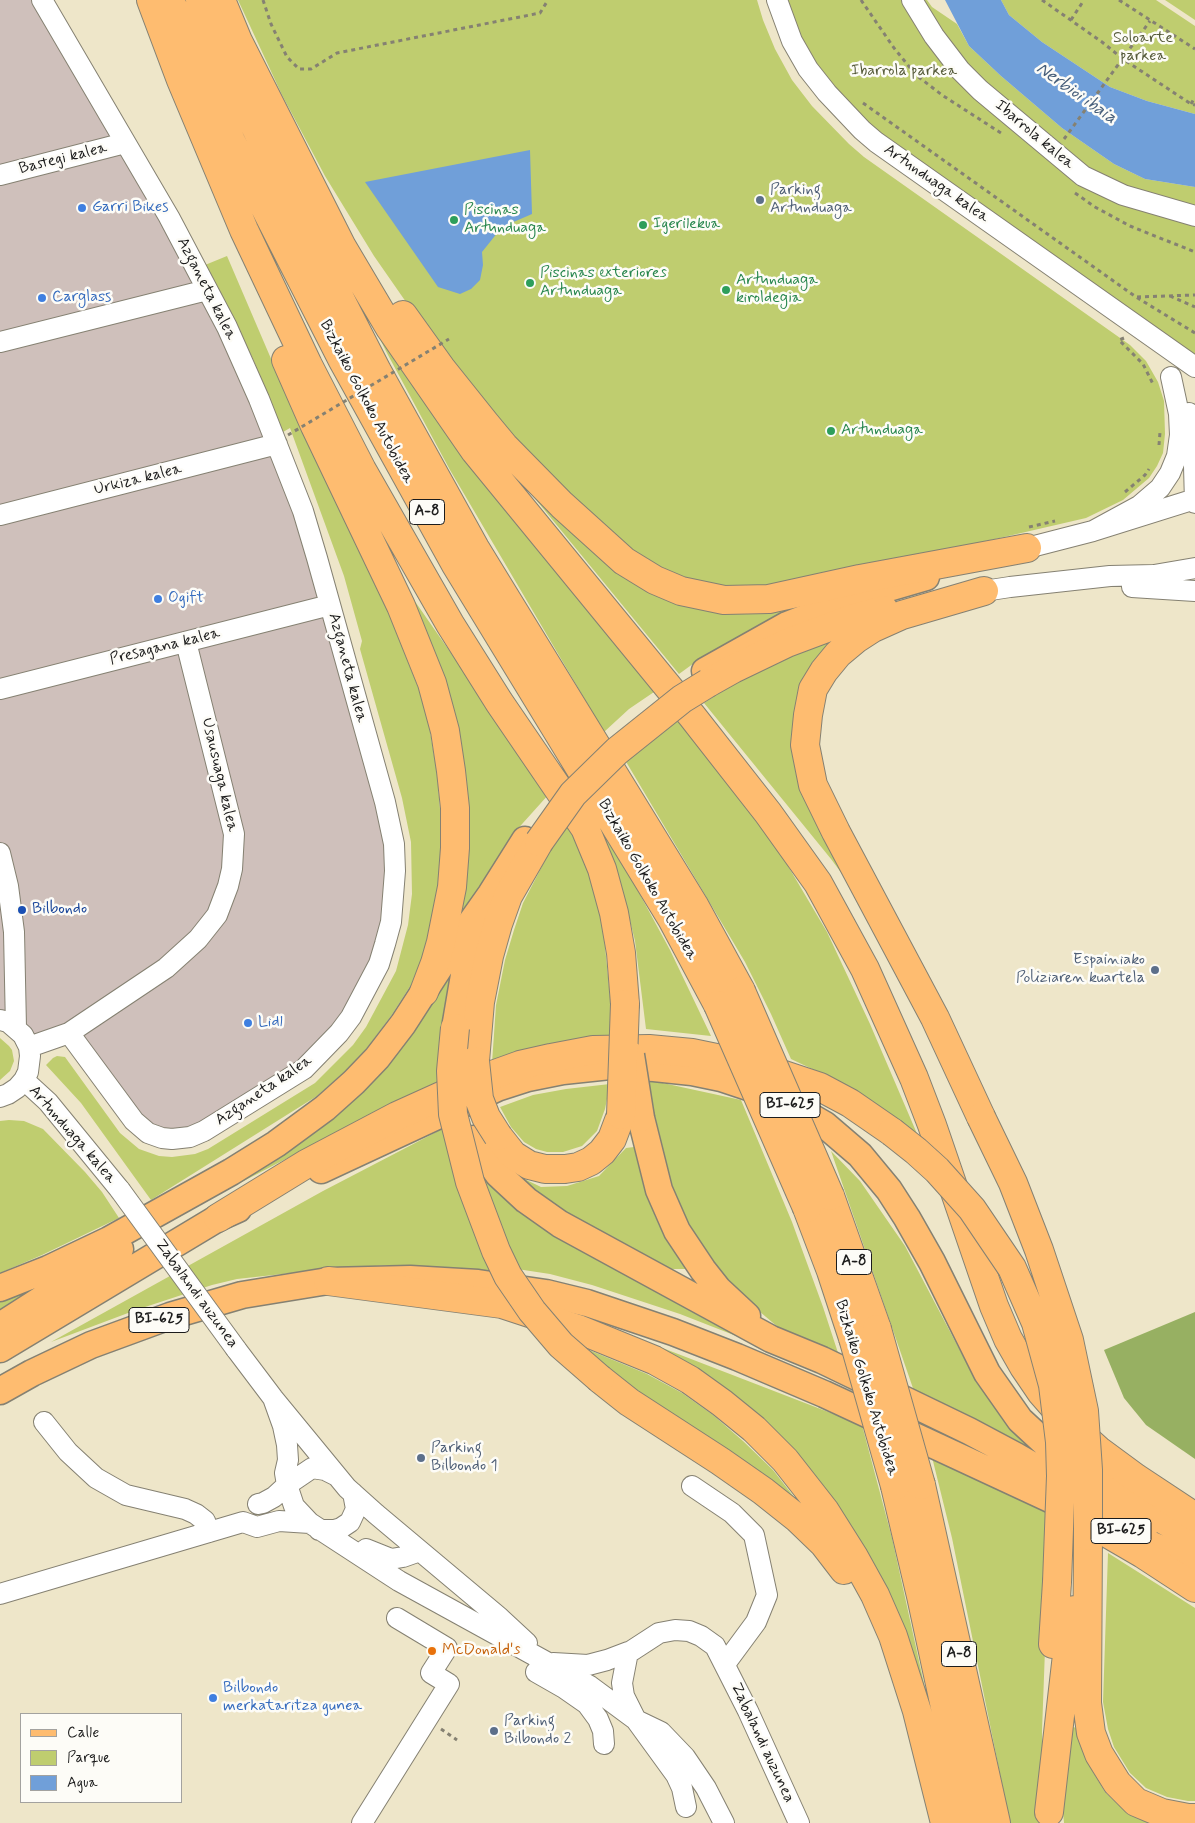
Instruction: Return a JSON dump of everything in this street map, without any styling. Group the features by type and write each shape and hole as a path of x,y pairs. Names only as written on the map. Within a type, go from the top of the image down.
{"highway":[{"path":"151,0 181,80 244,230 308,366 362,470 464,647 499,702 586,828 602,869 614,913 621,953 631,1117 602,1152 591,1161 578,1167 565,1169 545,1169 529,1165 485,1138 486,1117 479,1099 475,1060 480,1002 489,956 508,896 532,841 573,794 618,751 705,677 733,668 787,643 851,619 946,595 984,592"},
{"name":"Bizkaiko Golkoko Autobidea","path":"170,0 231,141 342,359 456,565 672,919 818,1202"},
{"name":"Bizkaiko Golkoko Autobidea","path":"200,0 231,76 307,234 381,380 475,548 690,897 741,991 865,1334 908,1486 996,1823"},
{"path":"221,0 238,41 342,248 390,328 432,391 487,465 692,716 796,852 827,900 865,969 914,1078 994,1306 1008,1339 1024,1367 1046,1399 1069,1424 1098,1450 1195,1517"},
{"path":"181,80 207,166 244,265 315,426 401,606 432,683 440,710 451,771 455,808 455,848 452,887 441,942 424,992"},
{"path":"287,137 358,252 389,297 441,368 485,423 504,446 562,505 607,547 639,571 680,591 698,596 724,600 769,599 860,579 1027,537"},
{"path":"984,592 902,615 873,628 838,654 828,665 813,688 805,746 813,785 935,1018 1013,1183 1039,1250 1069,1340 1084,1411 1088,1470 1087,1703 1091,1733 1099,1754 1117,1783 1136,1802 1162,1813 1195,1818"},
{"path":"692,716 746,773 799,834 855,909 904,984 981,1117"},
{"path":"455,1028 451,1072 453,1114 470,1182 493,1245 508,1276 532,1311 561,1345 600,1379 629,1402 763,1491 797,1518 824,1544 848,1576 883,1640 929,1760"},
{"path":"218,1218 306,1164 397,1116 470,1083 520,1065 593,1050 648,1049 692,1053 760,1067 820,1087 850,1103 892,1132 937,1170 972,1209 1012,1268 1036,1323 1053,1385 1060,1442 1061,1476 1049,1721 1049,1818"},
{"path":"328,1281 502,1304 586,1332 654,1360 690,1380 754,1429 785,1460 825,1512 854,1557 875,1595 893,1636 918,1711 946,1823"},
{"name":"Bizkaiko Golkoko Autobidea","path":"908,1486 921,1596 970,1823"},
{"path":"1047,1498 1143,1554 1195,1588"},
{"path":"1049,1818 1068,1646 1088,1536"}],"main road":[{"path":"705,677 787,625 861,596 1027,537"},
{"path":"0,1326 113,1254 231,1172 276,1144 325,1108 354,1082 377,1058 403,1024 491,894 532,841"},
{"path":"491,894 470,940 455,1028 461,1099 466,1122 485,1138 498,1174 526,1200 560,1224 771,1339 822,1360 969,1431 1195,1558"},
{"name":"BI-625","path":"0,1349 218,1218 496,1088 528,1078 563,1071 610,1066 692,1072 721,1078 774,1096 825,1125 860,1155 888,1190 907,1218 932,1262 987,1373 1020,1420 1047,1445 1063,1456 1128,1500 1195,1539"},
{"path":"631,1117 677,1231 718,1289 771,1339"},
{"path":"0,1288 108,1240 231,1172"},
{"name":"BI-625","path":"0,1391 32,1373 91,1345 170,1316 242,1295 328,1281 410,1279 478,1283 546,1293 587,1303 673,1332 774,1372 1195,1564"}],"street":[{"name":"Azganeta kalea","path":"42,0 169,217 282,440 385,802 394,853 394,893 385,944 379,964 351,1017 339,1033 304,1069 204,1131 180,1139 162,1138 148,1133 138,1126 69,1033"},
{"name":"Artunduaga kalea","path":"777,0 792,41 808,70 862,130 876,142 1195,367"},
{"name":"Ibarrola kalea","path":"912,0 934,36 960,70 980,90 1059,145 1083,176 1123,195 1195,216"},
{"name":"Bastegi kalea","path":"0,175 125,143"},
{"path":"0,342 207,290"},
{"name":"Artunduaga kalea","path":"1139,328 1171,376 1188,408 1193,429 1195,500"},
{"name":"Artunduaga kalea","path":"1093,531 1139,506 1160,488 1170,473 1180,435 1179,414 1171,376"},
{"name":"Urkiza kalea","path":"0,515 282,440"},
{"path":"1027,537 1093,531 1195,500"},
{"path":"984,592 1110,576 1154,575 1195,568"},
{"path":"1050,583 1195,591"},
{"name":"Presagana kalea","path":"0,689 330,605"},
{"name":"Usausuaga kalea","path":"29,1047 69,1033 166,968 198,939 217,914 228,886 232,869 234,834 186,642"},
{"path":"0,853 8,886 14,932 8,1024 23,1035 29,1047"},
{"name":"Artunduaga kalea","path":"0,1097 17,1088 24,1080 30,1064 29,1047"},
{"name":"Artunduaga kalea","path":"24,1080 48,1102 120,1190"},
{"name":"Zabalandi auzunea","path":"120,1190 273,1398 353,1493 500,1618 547,1663 588,1665 628,1652"},
{"name":"Zabalandi auzunea","path":"273,1398 283,1426 287,1445 286,1479 294,1506 314,1527 423,1595 587,1704 601,1724 604,1744"},
{"path":"44,1422 68,1452 96,1478 126,1495 185,1509 196,1514 205,1521 209,1532"},
{"name":"Zabalandi auzunea","path":"243,1522 250,1509 286,1479 312,1468 325,1470 337,1476"},
{"name":"Zabalandi auzunea","path":"692,1486 732,1513 754,1535 767,1595 756,1622 725,1664"},
{"name":"Zabalandi auzunea","path":"0,1594 243,1522 257,1527 279,1521 334,1530 341,1528 350,1522 356,1509 353,1493"},
{"name":"Zabalandi auzunea","path":"340,1544 367,1549 391,1559 420,1551"},
{"name":"Zabalandi auzunea","path":"423,1595 590,1686 636,1720 661,1732 685,1757 706,1788 724,1823"},
{"path":"362,1823 449,1684 431,1673 446,1648 397,1618"},
{"name":"Zabalandi auzunea","path":"590,1686 602,1673 628,1652 658,1633 689,1630 701,1636 715,1646 725,1664 799,1823"},
{"name":"Zabalandi auzunea","path":"628,1652 622,1683 624,1696 636,1720 676,1775 682,1788 686,1807"}],"path":[{"path":"263,0 271,24 286,57 299,69 311,69 324,59 337,53 540,13 548,0"},
{"path":"861,0 894,48 916,75 942,95 1006,136"},
{"path":"1042,0 1123,59 1193,104 1195,97"},
{"path":"1071,20 1084,0"},
{"path":"1119,0 1195,49"},
{"path":"1059,145 1150,21"},
{"path":"857,98 1136,297 1195,333"},
{"path":"1068,188 1095,207 1130,226 1195,252"},
{"path":"1136,297 1195,295"},
{"path":"1169,296 1195,307"},
{"path":"1139,328 1119,340 1143,364 1154,384 1156,393"},
{"path":"282,440 450,339 453,346"},
{"path":"1158,451 1160,425"},
{"path":"1120,496 1145,475 1153,464"},
{"path":"1027,537 1056,520"}],"shaded area":[{"path":"0,0 42,0 259,399 368,742 394,893 351,1017 254,1101 162,1138 78,1044 40,1041 0,1020"}],"green space":[{"name":"Artunduaga kiroldegia","path":"238,0 757,0 775,49 792,80 812,106 849,144 864,157 1130,345 1146,361 1158,382 1164,401 1165,434 1163,453 1157,466 1149,478 1123,500 1086,518 991,540 767,586 725,587 685,578 661,568 632,551 588,512 514,437 422,325 374,256 325,176 282,95"},
{"name":"Ibarrola parkea","path":"778,0 927,0 932,7 957,24 969,46 1062,128 1114,164 1145,179 1195,187 1195,361 1139,328 827,93"},
{"name":"Soloarte parkea","path":"1001,0 1156,0 1195,26 1195,114 1147,101 1110,87 1042,42 1009,15"},
{"path":"1165,0 1195,0 1195,20"},
{"path":"317,214 415,378 503,508 654,692 629,709 604,732 450,470 388,355"},
{"path":"227,256 302,431 388,612 418,687 427,714 437,773 441,847 438,885 422,958 411,985 367,1048 317,1096 151,1200 81,1103 46,1065 57,1056 65,1057 120,1133 139,1149 159,1156 172,1157 195,1154 208,1149 315,1083 353,1045 366,1027 396,971 408,925 412,894 411,842 402,798 360,649 362,641 344,576 290,428 283,432 253,359 205,265"},
{"path":"468,417 635,579 827,594 701,658 679,674"},
{"path":"398,577 549,794 514,833 455,924 464,837"},
{"path":"846,631 799,720 857,894 831,859 704,703 737,681 772,662"},
{"path":"678,720 775,844 827,932 870,1024 924,1150 825,1075 791,1059 745,962 625,760"},
{"path":"569,821 582,849 602,916 611,1007 610,1038 492,1063 496,1005 505,960 514,930 523,903 552,847"},
{"path":"603,835 625,867 670,950 711,1036 646,1029 635,941 624,896"},
{"path":"453,965 439,1081 236,1185 282,1152"},
{"path":"0,1038 12,1050 14,1061 10,1071 0,1080"},
{"path":"649,1080 741,1100 792,1222 841,1362 785,1333 753,1306 719,1271 690,1232 668,1178 655,1125"},
{"path":"610,1084 605,1109 597,1131 582,1146 563,1152 547,1152 536,1149 524,1142 511,1127 500,1107 533,1095"},
{"path":"0,1121 24,1121 43,1129 85,1172 102,1192 119,1218 0,1273"},
{"path":"444,1128 492,1271 391,1265 328,1269 237,1279 212,1285 136,1310 51,1342 323,1191"},
{"path":"634,1147 655,1216 666,1238 686,1269 663,1269 565,1216 512,1173 541,1187 567,1186 599,1176 626,1148"},
{"path":"831,1151 860,1181 905,1246 976,1381 1012,1427 1045,1458 915,1394"},
{"path":"475,1160 744,1339 680,1314 592,1285 550,1274 517,1269"},
{"path":"36,1286 0,1310 0,1300"},
{"path":"1195,1312 1195,1459 1146,1425 1124,1398 1104,1350"},
{"path":"647,1342 862,1425 892,1538 928,1702 892,1612 729,1393"},
{"path":"572,1343 647,1374 682,1393 713,1415 773,1470 812,1520 634,1395"},
{"path":"932,1457 1050,1513 1042,1731 1043,1823 1010,1823 952,1538"},
{"path":"1108,1553 1195,1608 1195,1801 1167,1797 1146,1788 1130,1773 1114,1747 1108,1729 1103,1702"},
{"path":"1073,1727 1080,1729 1086,1760 1105,1792 1128,1814 1149,1823 1064,1823 1063,1812"}],"water":[{"name":"Nerbioi ibaia","path":"945,0 1001,0 1009,15 1042,42 1110,87 1147,101 1195,114 1195,187 1145,179 1114,164 1062,128 969,46"},
{"name":"Piscinas Artunduaga","path":"530,150 532,214 502,227 482,252 483,265 480,280 471,289 460,294 438,287 365,182"}],"place":[{"name":"Parking Artunduaga","path":"760,200"},
{"name":"Garri Bikes","path":"82,208"},
{"name":"Piscinas Artunduaga","path":"454,220"},
{"name":"Igerilekua","path":"643,225"},
{"name":"Piscinas exteriores Artunduaga","path":"530,283"},
{"name":"Artunduaga kiroldegia","path":"726,290"},
{"name":"Carglass","path":"42,298"},
{"name":"Artunduaga","path":"831,431"},
{"name":"Ogift","path":"158,599"},
{"name":"Bilbondo","path":"22,910"},
{"name":"Espainiako Poliziaren kuartela","path":"1155,970"},
{"name":"Lidl","path":"248,1023"},
{"name":"Parking Bilbondo 1","path":"421,1458"},
{"name":"McDonald's","path":"432,1651"},
{"name":"Bilbondo merkataritza gunea","path":"213,1698"},
{"name":"Parking Bilbondo 2","path":"494,1731"}]}
